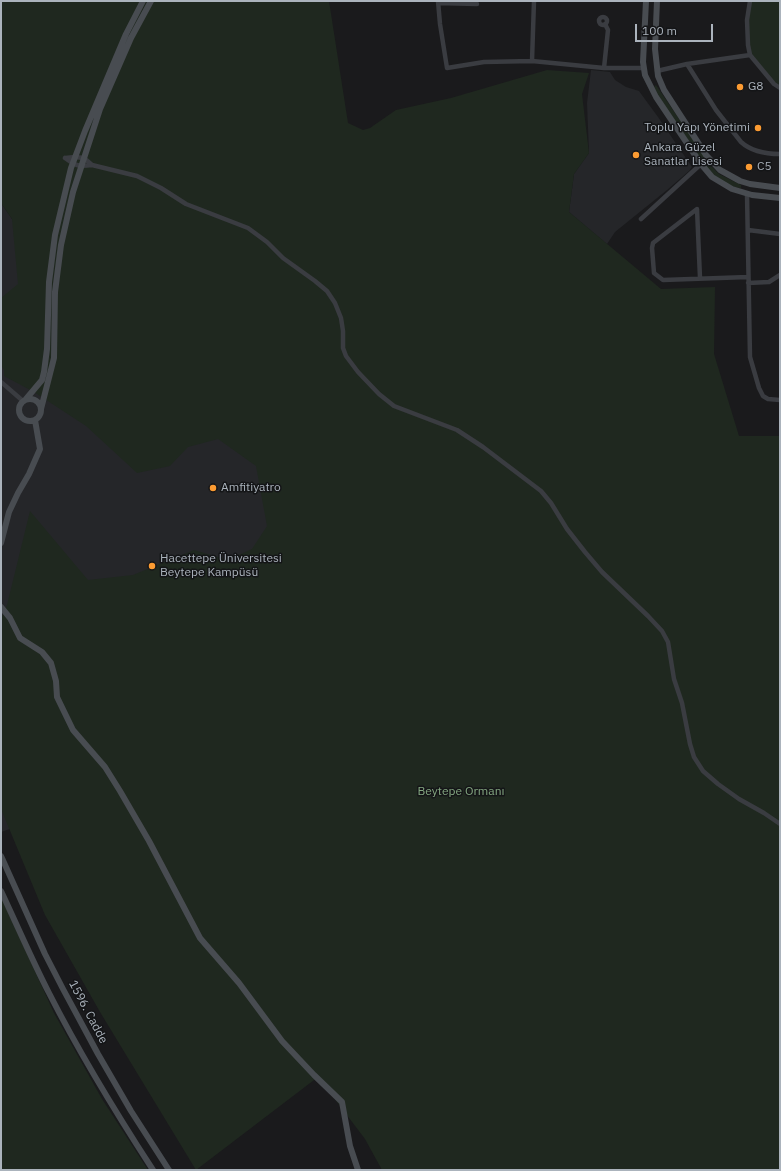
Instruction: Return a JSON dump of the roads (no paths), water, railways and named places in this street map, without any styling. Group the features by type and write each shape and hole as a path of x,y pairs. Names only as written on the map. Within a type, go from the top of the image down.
{"main road":[{"path":"143,1 126,34 85,131 73,164 55,235 49,282 47,341 44,372 42,380 18,407 21,418 27,421 35,420 40,415 54,358 55,292 61,245 73,192 100,109 131,38 151,1"},
{"path":"646,1 643,68 645,75 653,91 701,164 712,177 732,189 747,194 780,198"},
{"path":"657,1 657,71 664,90 709,159 720,170 740,182 780,188"},
{"path":"643,68 657,71"},
{"path":"747,194 750,184"},
{"path":"24,400 30,398 37,401 41,409"},
{"path":"1,544 9,512 40,449 35,420"},
{"path":"1,607 10,618 20,638 42,652 51,663 56,681 57,697 73,730 105,767 120,791 149,841 200,938 238,983 282,1041 342,1102 350,1146 358,1170"},
{"name":"1596. Cadde","path":"1,856 45,954 63,989 98,1054 169,1170"},
{"name":"1596. Cadde","path":"1,891 32,960 86,1060 116,1112 153,1170"}],"street":[{"path":"532,61 534,1"},
{"path":"750,1 747,20 750,55 774,84 780,88"},
{"path":"477,4 438,2 447,68 484,62 532,61 604,68 643,68"},
{"path":"604,68 608,30 605,24"},
{"path":"657,71 687,64 750,55"},
{"path":"687,64 716,110 741,142 757,151 767,154 780,154"},
{"path":"76,156 84,158 92,165"},
{"path":"73,164 81,167 92,165 136,176 161,188 186,204 248,228 267,242 283,258 315,281 327,292 335,303 341,318 343,348 346,356 358,372 379,394 394,406 457,430 483,447 541,491 551,503 567,529 602,572 662,631 668,642 674,679 682,703 690,744 694,757 703,771 739,799 780,824"},
{"path":"641,219 701,164"},
{"path":"747,194 750,357 759,388 763,396 768,400 780,400"},
{"path":"700,278 696,218 697,209 653,243 654,273 664,280 748,277"},
{"path":"748,230 780,234"},
{"path":"748,283 768,282 780,275"},
{"path":"1,382 24,400"}],"place":[{"name":"G8","path":"740,87"},
{"name":"Toplu Yapı Yönetimi","path":"758,128"},
{"name":"Ankara Güzel Sanatlar Lisesi","path":"636,155"},
{"name":"C5","path":"749,167"},
{"name":"Amfitiyatro","path":"213,488"},
{"name":"Hacettepe Üniversitesi Beytepe Kampüsü","path":"152,566"}],"park label":[{"name":"Beytepe Ormanı","path":"461,792"}]}
